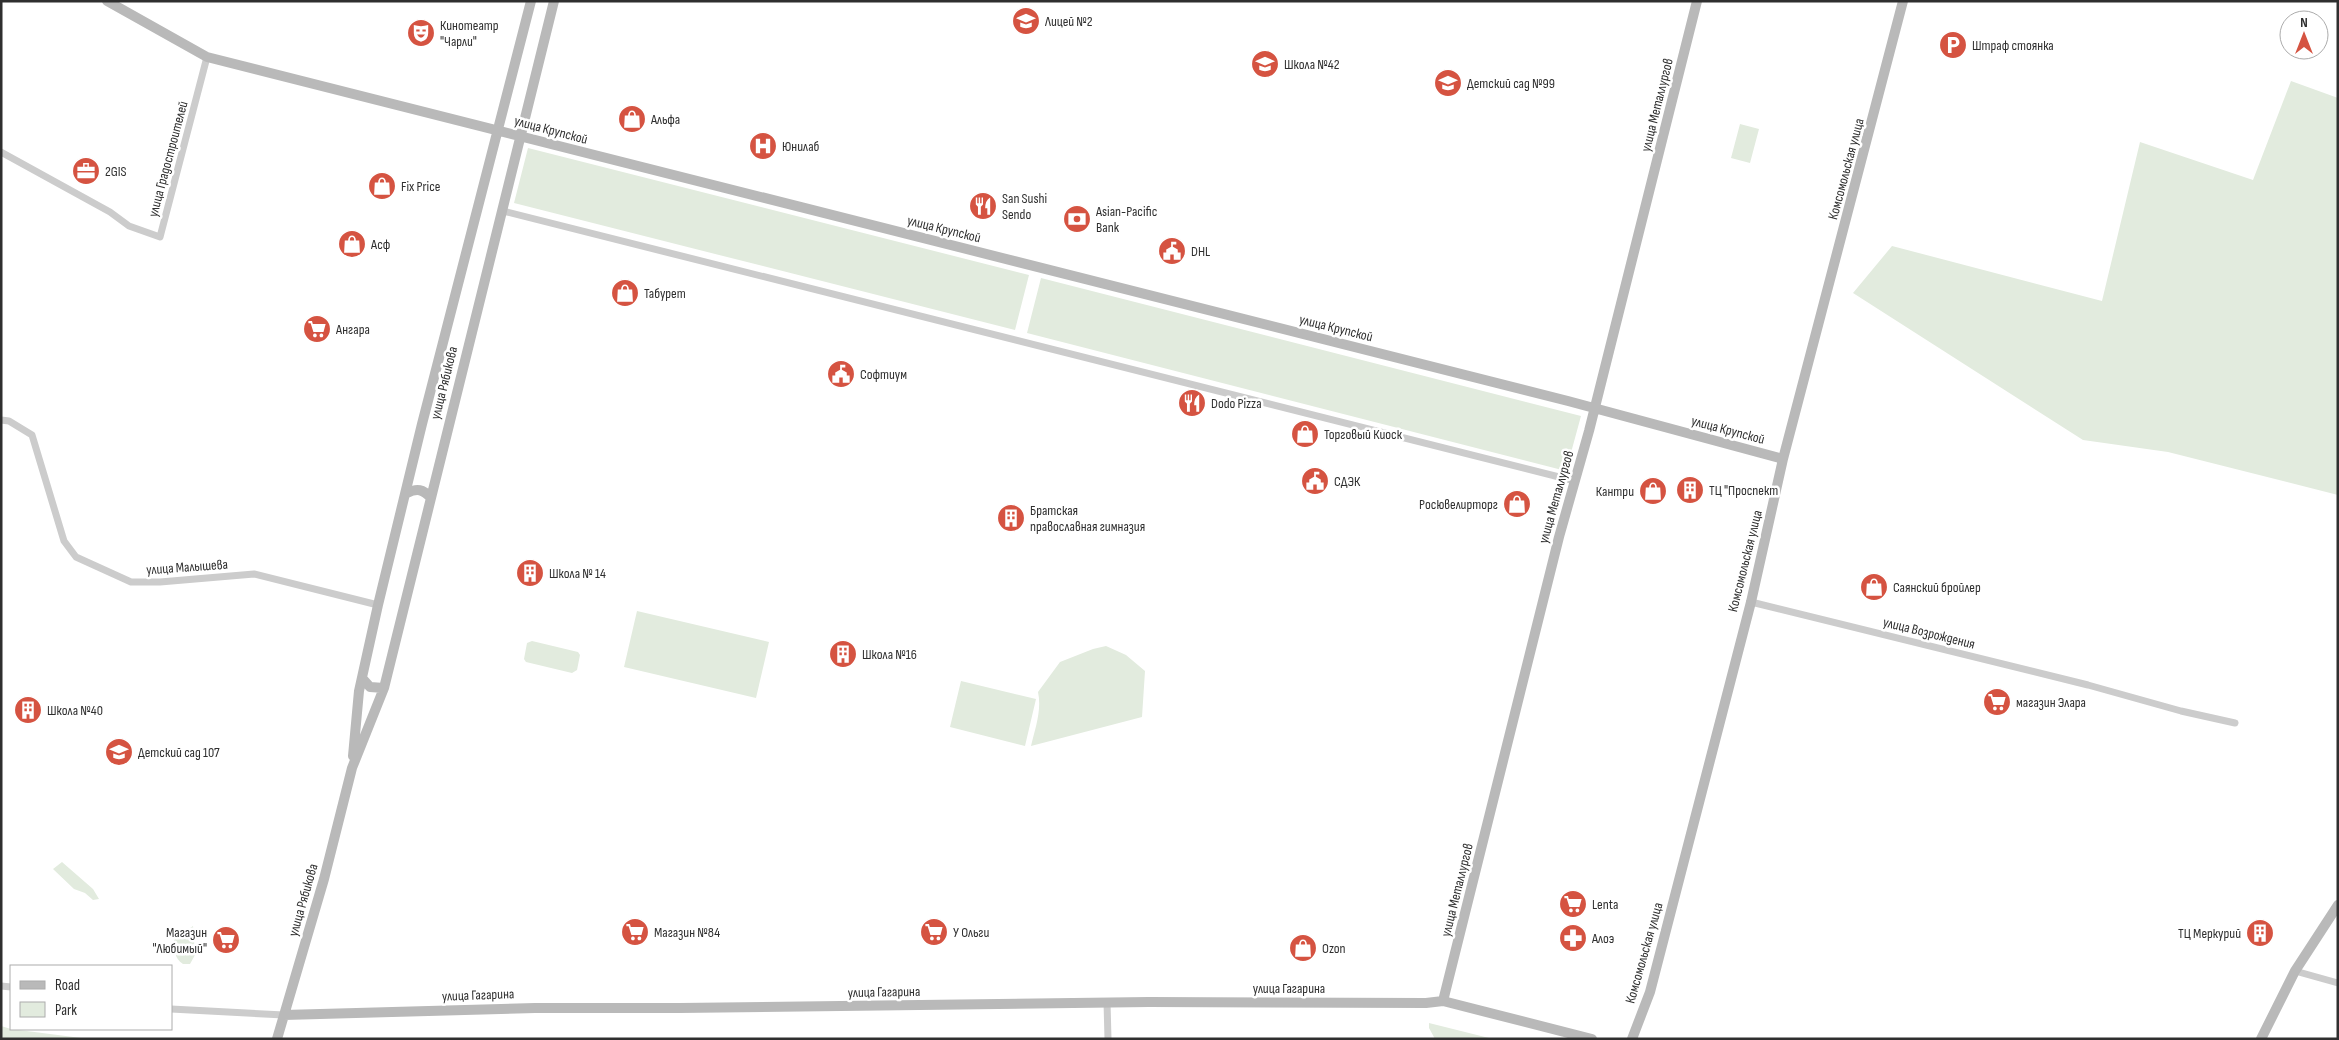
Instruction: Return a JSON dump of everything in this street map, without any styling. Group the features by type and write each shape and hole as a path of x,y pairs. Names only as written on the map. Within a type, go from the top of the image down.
{"street":[{"name":"улица Крупской","path":"107,1 207,56 520,137 1595,408 1783,459"},
{"name":"улица Рябикова","path":"352,768 358,690 407,493 422,424 531,1"},
{"name":"улица Рябикова","path":"277,1039 324,879 352,768 384,688 554,1"},
{"name":"улица Металлургов","path":"1443,1001 1559,536 1595,408 1697,1"},
{"name":"Комсомольская улица","path":"1632,1039 1650,992 1750,602 1783,459 1903,1"},
{"name":"улица Градостроителей","path":"1,152 110,212 129,226 160,237 207,56"},
{"path":"503,211 1575,481"},
{"name":"улица Малышева","path":"1,420 9,421 32,435 64,541 76,558 131,582 160,582 254,574 378,605"},
{"path":"407,493 416,489 425,492 431,498"},
{"name":"улица Возрождения","path":"1750,602 2100,689 2181,712 2235,722"},
{"path":"362,678 370,687 384,688"},
{"path":"2261,1039 2295,972 2338,904"},
{"path":"2295,972 2338,983"},
{"name":"улица Гагарина","path":"172,1009 284,1015 535,1008 679,1008 1107,1002 1426,1003 1443,1001 1592,1039"},
{"path":"1107,1002 1108,1039"}],"green space":[{"path":"2291,81 2338,98 2338,495 2168,452 2083,440 1853,293 1892,246 2102,301 2140,142 2253,180"},
{"path":"1740,124 1759,129 1750,163 1731,158"},
{"path":"528,148 1029,275 1015,330 514,203"},
{"path":"1041,278 1581,416 1566,471 1027,333"},
{"path":"637,611 769,642 756,698 624,667"},
{"path":"532,641 578,652 580,655 577,670 572,673 526,662 524,659 527,643"},
{"path":"1106,646 1126,655 1145,671 1142,717 1031,746 1039,713 1038,692 1060,662"},
{"path":"961,681 1036,699 1025,746 950,727"},
{"path":"62,862 93,889 99,899 93,900 85,893 74,889 53,869"},
{"path":"193,926 195,955 190,964 183,964 176,957 174,940"},
{"path":"1429,1023 1493,1039 1435,1039 1429,1028"},
{"path":"1,1026 10,1030 89,1039 1,1039"}],"place":[{"name":"Лицей №2","path":"1026,21"},
{"name":"Кинотеатр \"Чарли\"","path":"421,33"},
{"name":"Штраф стоянка","path":"1953,45"},
{"name":"Школа №42","path":"1265,64"},
{"name":"Детский сад №99","path":"1448,83"},
{"name":"Альфа","path":"632,119"},
{"name":"Юнилаб","path":"763,146"},
{"name":"2GIS","path":"86,171"},
{"name":"Fix Price","path":"382,186"},
{"name":"San Sushi Sendo","path":"983,206"},
{"name":"Asian-Pacific Bank","path":"1077,219"},
{"name":"Асф","path":"352,244"},
{"name":"DHL","path":"1172,251"},
{"name":"Табурет","path":"625,293"},
{"name":"Ангара","path":"317,329"},
{"name":"Софтиум","path":"841,374"},
{"name":"Dodo Pizza","path":"1192,403"},
{"name":"Торговый Киоск","path":"1305,434"},
{"name":"СДЭК","path":"1315,481"},
{"name":"ТЦ \"Проспект","path":"1690,490"},
{"name":"Кантри","path":"1653,491"},
{"name":"Росювелирторг","path":"1517,504"},
{"name":"Братская православная гимназия","path":"1011,518"},
{"name":"Школа № 14","path":"530,573"},
{"name":"Саянский бройлер","path":"1874,587"},
{"name":"Школа №16","path":"843,654"},
{"name":"магазин Элара","path":"1997,702"},
{"name":"Школа №40","path":"28,710"},
{"name":"Детский сад 107","path":"119,752"},
{"name":"Lenta","path":"1573,904"},
{"name":"Магазин №84","path":"635,932"},
{"name":"У Ольги","path":"934,932"},
{"name":"ТЦ Меркурий","path":"2260,933"},
{"name":"Алоэ","path":"1573,938"},
{"name":"Магазин \"Любимый\"","path":"226,940"},
{"name":"Ozon","path":"1303,948"}]}
